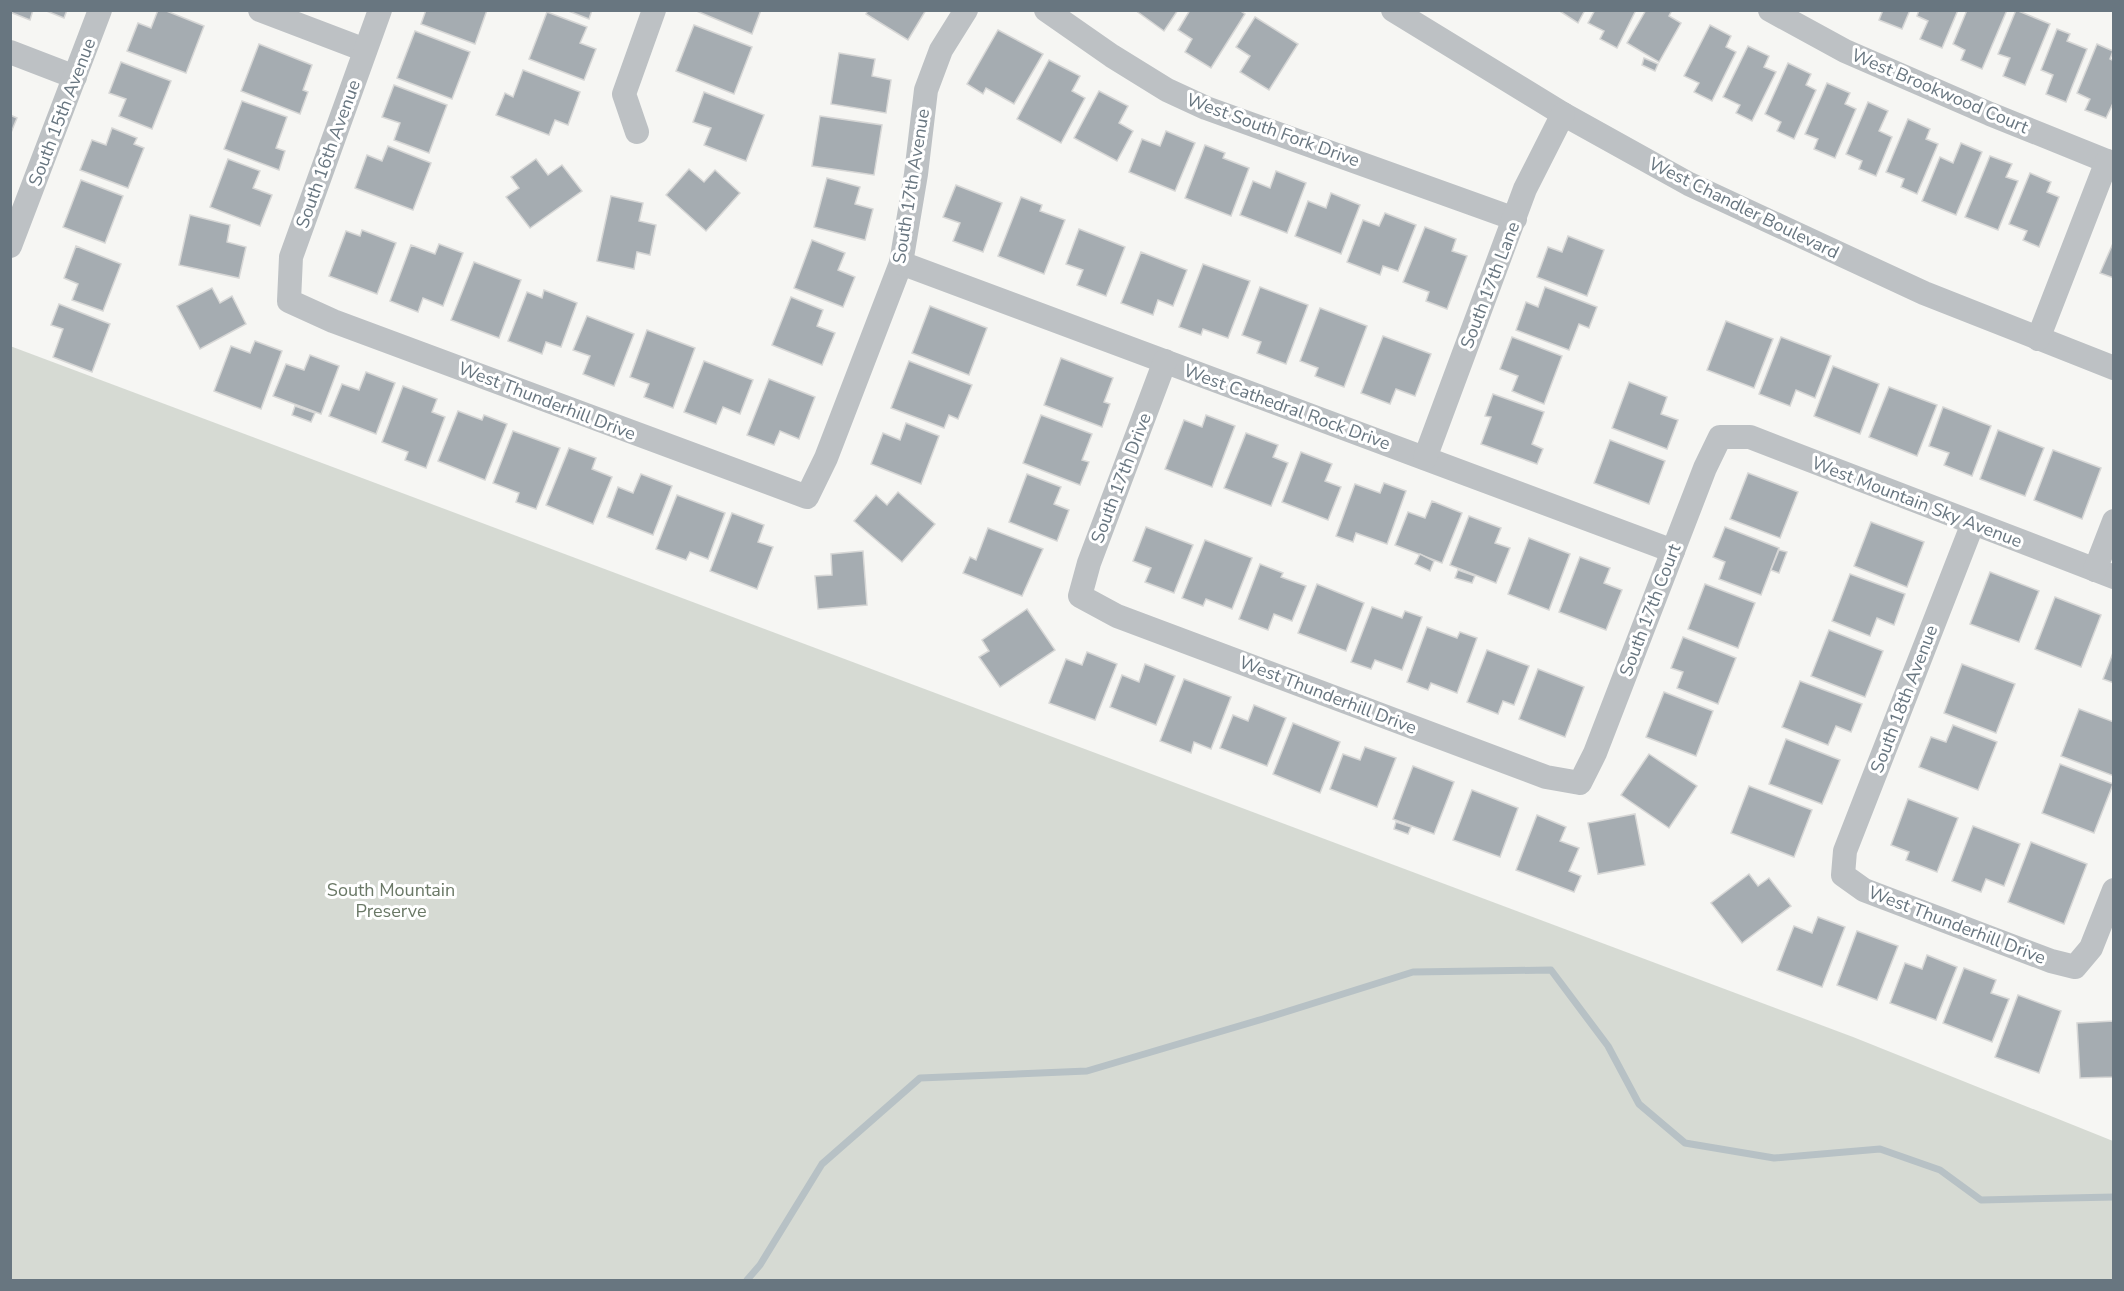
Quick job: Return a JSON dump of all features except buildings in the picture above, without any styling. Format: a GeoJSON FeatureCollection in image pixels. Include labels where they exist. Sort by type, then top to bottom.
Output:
{"type":"FeatureCollection","features":[{"type":"Feature","properties":{"kind":"street","name":"South 15th Avenue"},"geometry":{"type":"LineString","coordinates":[[10,246],[100,10]]}},
{"type":"Feature","properties":{"kind":"street"},"geometry":{"type":"LineString","coordinates":[[260,10],[365,50]]}},
{"type":"Feature","properties":{"kind":"street","name":"South 16th Avenue"},"geometry":{"type":"LineString","coordinates":[[289,301],[291,257],[380,10]]}},
{"type":"Feature","properties":{"kind":"street"},"geometry":{"type":"LineString","coordinates":[[637,132],[624,94],[654,10]]}},
{"type":"Feature","properties":{"kind":"street","name":"South 17th Avenue"},"geometry":{"type":"LineString","coordinates":[[807,497],[826,458],[901,263],[916,174],[926,90],[941,50],[966,10]]}},
{"type":"Feature","properties":{"kind":"street","name":"West South Fork Drive"},"geometry":{"type":"LineString","coordinates":[[1046,10],[1112,56],[1167,90],[1206,108],[1515,219]]}},
{"type":"Feature","properties":{"kind":"street","name":"West Chandler Boulevard"},"geometry":{"type":"LineString","coordinates":[[1394,10],[1563,114],[1689,184],[1924,293],[2114,368]]}},
{"type":"Feature","properties":{"kind":"street","name":"West Brookwood Court"},"geometry":{"type":"LineString","coordinates":[[1770,10],[1855,55],[2110,163]]}},
{"type":"Feature","properties":{"kind":"street"},"geometry":{"type":"LineString","coordinates":[[10,52],[75,77]]}},
{"type":"Feature","properties":{"kind":"street","name":"South 17th Lane"},"geometry":{"type":"LineString","coordinates":[[1425,458],[1525,189],[1563,114]]}},
{"type":"Feature","properties":{"kind":"street"},"geometry":{"type":"LineString","coordinates":[[2038,339],[2110,163]]}},
{"type":"Feature","properties":{"kind":"street","name":"West Cathedral Rock Drive"},"geometry":{"type":"LineString","coordinates":[[901,263],[1673,551]]}},
{"type":"Feature","properties":{"kind":"street","name":"West Thunderhill Drive"},"geometry":{"type":"LineString","coordinates":[[289,301],[333,321],[807,497]]}},
{"type":"Feature","properties":{"kind":"street","name":"South 17th Drive"},"geometry":{"type":"LineString","coordinates":[[1080,596],[1089,563],[1165,362]]}},
{"type":"Feature","properties":{"kind":"street","name":"West Mountain Sky Avenue"},"geometry":{"type":"LineString","coordinates":[[1720,436],[1750,437],[2104,574]]}},
{"type":"Feature","properties":{"kind":"street","name":"South 17th Court"},"geometry":{"type":"LineString","coordinates":[[1580,783],[1595,753],[1705,468],[1720,436]]}},
{"type":"Feature","properties":{"kind":"street"},"geometry":{"type":"LineString","coordinates":[[2104,574],[2114,521]]}},
{"type":"Feature","properties":{"kind":"street","name":"South 18th Avenue"},"geometry":{"type":"LineString","coordinates":[[1843,875],[1845,851],[1973,523]]}},
{"type":"Feature","properties":{"kind":"street","name":"West Thunderhill Drive"},"geometry":{"type":"LineString","coordinates":[[1080,596],[1117,616],[1546,777],[1580,783]]}},
{"type":"Feature","properties":{"kind":"street","name":"West Thunderhill Drive"},"geometry":{"type":"LineString","coordinates":[[1843,875],[1863,890],[2051,961],[2075,967],[2091,948],[2114,890]]}},
{"type":"Feature","properties":{"kind":"green space","name":"South Mountain Preserve"},"geometry":{"type":"Polygon","coordinates":[[[10,346],[1853,1037],[2113,1141],[2113,1280],[11,1280],[10,346]]]}},
{"type":"Feature","properties":{"kind":"waterway"},"geometry":{"type":"LineString","coordinates":[[747,1280],[760,1265],[822,1164],[920,1078],[1087,1071],[1413,972],[1551,970],[1608,1046],[1639,1104],[1685,1143],[1774,1158],[1880,1149],[1940,1170],[1981,1200],[2114,1197]]}}]}
